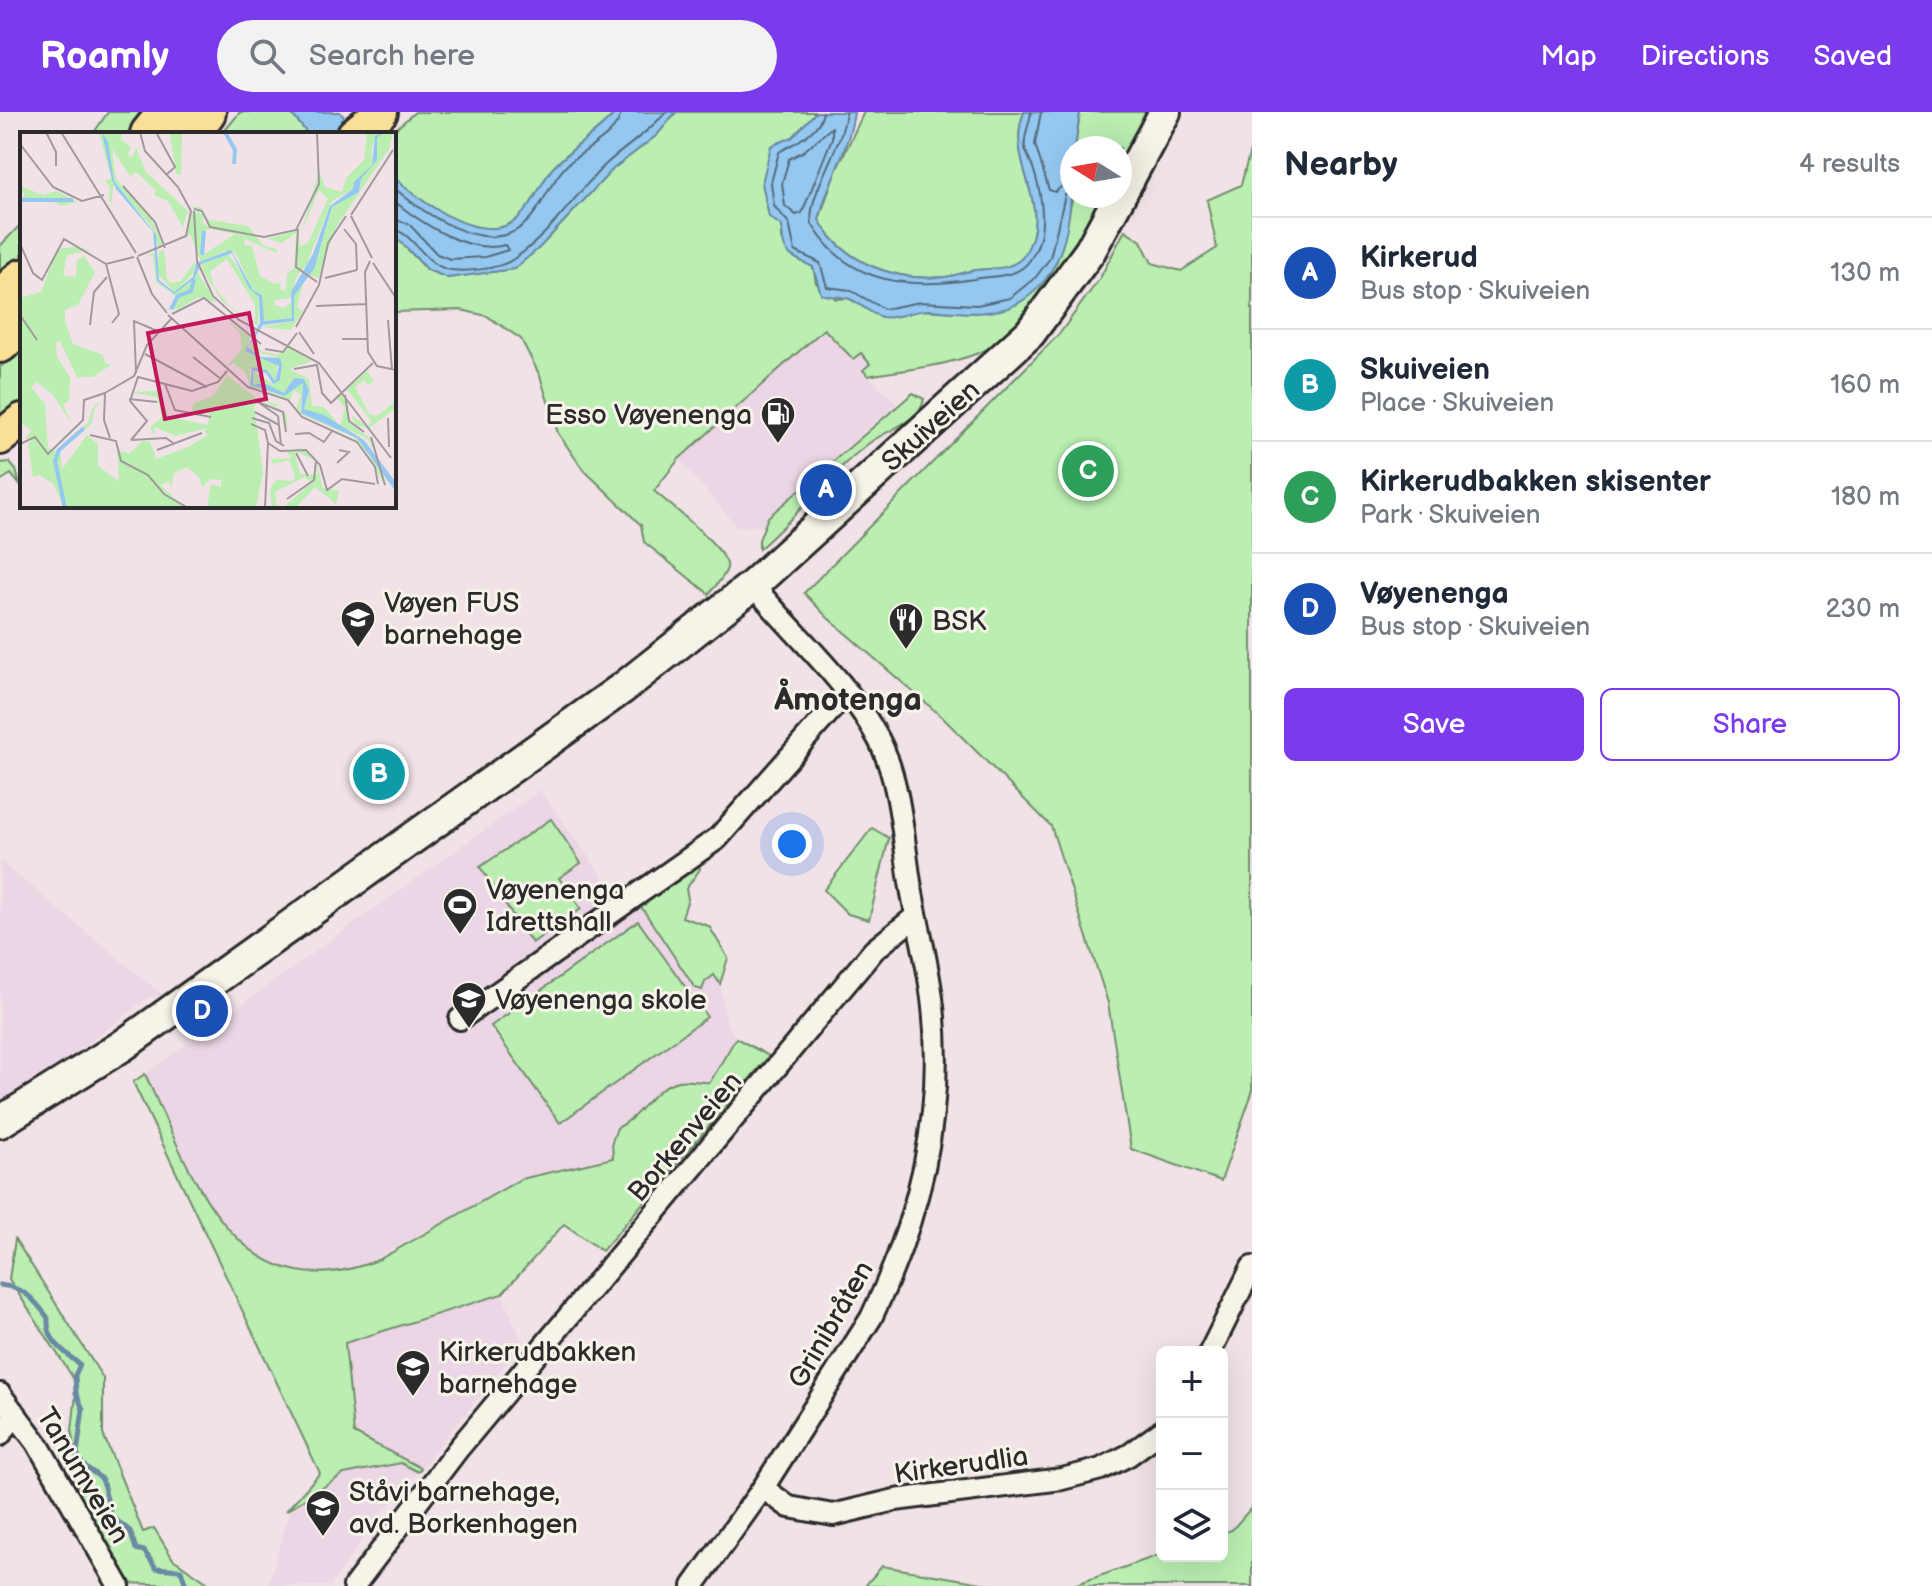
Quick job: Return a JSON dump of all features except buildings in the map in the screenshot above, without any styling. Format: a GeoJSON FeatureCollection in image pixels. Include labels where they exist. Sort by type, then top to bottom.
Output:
{"type":"FeatureCollection","features":[{"type":"Feature","properties":{"kind":"highway"},"geometry":{"type":"LineString","coordinates":[[156,132],[194,119]]}},
{"type":"Feature","properties":{"kind":"highway"},"geometry":{"type":"LineString","coordinates":[[0,300],[20,281]]}},
{"type":"Feature","properties":{"kind":"highway"},"geometry":{"type":"LineString","coordinates":[[0,343],[20,324]]}},
{"type":"Feature","properties":{"kind":"main road"},"geometry":{"type":"LineString","coordinates":[[356,132],[381,112]]}},
{"type":"Feature","properties":{"kind":"main road","name":"Skuiveien"},"geometry":{"type":"LineString","coordinates":[[0,1122],[122,1046],[624,687],[753,585],[1030,333],[1090,251],[1165,112]]}},
{"type":"Feature","properties":{"kind":"main road"},"geometry":{"type":"LineString","coordinates":[[0,438],[20,422]]}},
{"type":"Feature","properties":{"kind":"street"},"geometry":{"type":"LineString","coordinates":[[753,585],[866,717],[881,744],[896,800],[916,916]]}},
{"type":"Feature","properties":{"kind":"street"},"geometry":{"type":"LineString","coordinates":[[460,1019],[718,838],[846,693]]}},
{"type":"Feature","properties":{"kind":"street","name":"Grinibråten"},"geometry":{"type":"LineString","coordinates":[[693,1586],[763,1488],[871,1318],[896,1263],[911,1219],[930,1128],[936,1051],[933,1006],[916,916]]}},
{"type":"Feature","properties":{"kind":"street","name":"Borkenveien"},"geometry":{"type":"LineString","coordinates":[[354,1586],[458,1449],[874,950],[916,916]]}},
{"type":"Feature","properties":{"kind":"street"},"geometry":{"type":"LineString","coordinates":[[1213,1346],[1252,1267]]}},
{"type":"Feature","properties":{"kind":"street","name":"Tanumveien"},"geometry":{"type":"LineString","coordinates":[[0,1394],[37,1443],[119,1586]]}},
{"type":"Feature","properties":{"kind":"street"},"geometry":{"type":"LineString","coordinates":[[0,1435],[16,1414]]}},
{"type":"Feature","properties":{"kind":"street","name":"Kirkerudlia"},"geometry":{"type":"LineString","coordinates":[[763,1488],[789,1507],[833,1515],[895,1500],[1062,1479],[1101,1469],[1129,1455],[1156,1435]]}},
{"type":"Feature","properties":{"kind":"shaded area"},"geometry":{"type":"Polygon","coordinates":[[[825,329],[853,358],[860,353],[870,364],[863,371],[897,403],[768,517],[763,526],[737,527],[679,459],[825,329]]]}},
{"type":"Feature","properties":{"kind":"shaded area","name":"Vøyenenga skole"},"geometry":{"type":"Polygon","coordinates":[[[540,790],[628,912],[640,905],[695,988],[714,974],[720,984],[726,1022],[736,1038],[718,1075],[710,1082],[691,1084],[651,1098],[633,1121],[617,1128],[614,1158],[521,1179],[356,1269],[317,1273],[290,1269],[252,1252],[236,1240],[208,1206],[145,1074],[540,790]]]}},
{"type":"Feature","properties":{"kind":"shaded area"},"geometry":{"type":"Polygon","coordinates":[[[0,861],[163,995],[149,997],[73,1055],[0,1103],[0,861]]]}},
{"type":"Feature","properties":{"kind":"shaded area","name":"Kirkerudbakken barnehage"},"geometry":{"type":"Polygon","coordinates":[[[502,1294],[523,1343],[421,1468],[354,1433],[345,1343],[502,1294]]]}},
{"type":"Feature","properties":{"kind":"shaded area","name":"Ståvi barnehage, avd. Borkenhagen"},"geometry":{"type":"Polygon","coordinates":[[[401,1463],[418,1472],[376,1520],[330,1586],[268,1586],[290,1511],[344,1474],[401,1463]]]}},
{"type":"Feature","properties":{"kind":"green space"},"geometry":{"type":"Polygon","coordinates":[[[108,112],[142,112],[128,132],[94,132],[108,112]]]}},
{"type":"Feature","properties":{"kind":"green space"},"geometry":{"type":"Polygon","coordinates":[[[240,112],[290,112],[306,132],[224,132],[240,112]]]}},
{"type":"Feature","properties":{"kind":"green space"},"geometry":{"type":"Polygon","coordinates":[[[415,112],[616,112],[552,169],[528,208],[503,227],[470,225],[452,218],[405,187],[396,179],[396,132],[392,132],[415,112]]]}},
{"type":"Feature","properties":{"kind":"green space"},"geometry":{"type":"Polygon","coordinates":[[[676,112],[816,112],[793,137],[771,146],[765,200],[773,218],[782,226],[782,239],[801,261],[813,267],[816,283],[836,299],[848,298],[881,317],[919,310],[977,313],[1046,278],[1057,261],[1070,208],[1101,208],[1040,303],[1006,338],[988,349],[944,363],[868,376],[863,370],[870,364],[861,353],[853,359],[824,329],[679,459],[654,491],[697,528],[726,561],[726,571],[709,594],[644,542],[641,525],[582,468],[558,433],[540,376],[521,339],[487,316],[461,310],[396,312],[396,237],[427,270],[448,278],[513,269],[539,248],[613,169],[657,135],[676,112]]]}},
{"type":"Feature","properties":{"kind":"green space"},"geometry":{"type":"Polygon","coordinates":[[[864,112],[1024,112],[1020,149],[1035,218],[1033,236],[1025,254],[1015,263],[1002,268],[927,278],[873,266],[842,248],[819,220],[834,175],[864,112]]]}},
{"type":"Feature","properties":{"kind":"green space"},"geometry":{"type":"Polygon","coordinates":[[[1080,112],[1153,112],[1132,151],[1132,136],[1077,136],[1080,112]]]}},
{"type":"Feature","properties":{"kind":"green space"},"geometry":{"type":"Polygon","coordinates":[[[1252,143],[1252,1093],[1221,1181],[1131,1149],[1108,1003],[1051,826],[942,717],[828,618],[804,593],[1060,333],[1100,278],[1125,230],[1141,241],[1152,263],[1181,271],[1217,248],[1207,200],[1241,185],[1252,143]]]}},
{"type":"Feature","properties":{"kind":"green space"},"geometry":{"type":"Polygon","coordinates":[[[20,225],[20,260],[0,280],[0,246],[20,225]]]}},
{"type":"Feature","properties":{"kind":"green space"},"geometry":{"type":"Polygon","coordinates":[[[20,352],[20,404],[0,419],[0,367],[20,352]]]}},
{"type":"Feature","properties":{"kind":"green space"},"geometry":{"type":"Polygon","coordinates":[[[913,393],[924,399],[917,413],[857,453],[759,549],[759,540],[768,517],[913,393]]]}},
{"type":"Feature","properties":{"kind":"green space"},"geometry":{"type":"Polygon","coordinates":[[[9,462],[16,470],[20,485],[11,474],[0,481],[0,463],[9,462]]]}},
{"type":"Feature","properties":{"kind":"green space"},"geometry":{"type":"Polygon","coordinates":[[[551,819],[581,863],[559,878],[581,909],[532,943],[480,867],[551,819]]]}},
{"type":"Feature","properties":{"kind":"green space"},"geometry":{"type":"Polygon","coordinates":[[[872,828],[889,838],[869,920],[848,914],[824,890],[872,828]]]}},
{"type":"Feature","properties":{"kind":"green space"},"geometry":{"type":"Polygon","coordinates":[[[698,862],[700,869],[686,889],[688,899],[682,917],[709,926],[728,958],[720,984],[714,975],[705,982],[702,990],[695,988],[640,905],[698,862]]]}},
{"type":"Feature","properties":{"kind":"green space"},"geometry":{"type":"Polygon","coordinates":[[[638,921],[707,1017],[560,1123],[491,1026],[638,921]]]}},
{"type":"Feature","properties":{"kind":"green space"},"geometry":{"type":"Polygon","coordinates":[[[736,1038],[769,1056],[602,1251],[564,1224],[502,1294],[345,1343],[354,1433],[421,1468],[418,1472],[401,1463],[344,1474],[286,1511],[320,1473],[133,1082],[145,1074],[181,1154],[226,1226],[255,1253],[290,1269],[331,1272],[380,1259],[521,1179],[613,1158],[612,1142],[617,1128],[669,1084],[681,1081],[710,1082],[736,1038]]]}},
{"type":"Feature","properties":{"kind":"green space"},"geometry":{"type":"Polygon","coordinates":[[[15,1239],[103,1378],[103,1434],[143,1532],[154,1528],[173,1559],[211,1585],[219,1586],[120,1583],[79,1492],[72,1431],[77,1384],[9,1279],[15,1239]]]}},
{"type":"Feature","properties":{"kind":"green space"},"geometry":{"type":"Polygon","coordinates":[[[1252,1507],[1252,1586],[1071,1586],[1156,1556],[1156,1562],[1228,1562],[1228,1531],[1252,1507]]]}},
{"type":"Feature","properties":{"kind":"green space"},"geometry":{"type":"Polygon","coordinates":[[[882,1566],[999,1586],[865,1586],[882,1566]]]}},
{"type":"Feature","properties":{"kind":"water"},"geometry":{"type":"Polygon","coordinates":[[[290,112],[340,112],[355,132],[306,132],[290,112]]]}},
{"type":"Feature","properties":{"kind":"water"},"geometry":{"type":"Polygon","coordinates":[[[616,112],[676,112],[657,135],[613,169],[539,248],[514,269],[448,278],[428,270],[396,237],[396,179],[419,198],[452,218],[487,228],[503,227],[523,213],[559,161],[616,112]]]}},
{"type":"Feature","properties":{"kind":"water"},"geometry":{"type":"Polygon","coordinates":[[[816,112],[854,112],[848,140],[819,220],[842,248],[873,266],[908,276],[945,277],[1002,268],[1015,263],[1025,254],[1033,236],[1035,218],[1020,149],[1024,112],[1080,112],[1077,136],[1060,136],[1060,208],[1070,208],[1059,257],[1034,292],[1005,309],[984,312],[924,310],[882,317],[850,299],[821,294],[813,267],[793,257],[786,249],[782,226],[769,217],[762,183],[771,146],[793,137],[816,112]]]}},
{"type":"Feature","properties":{"kind":"waterway"},"geometry":{"type":"LineString","coordinates":[[0,1285],[16,1289],[33,1300],[48,1318],[53,1339],[80,1365],[75,1375],[76,1393],[83,1409],[77,1453],[82,1464],[102,1479],[111,1516],[130,1531],[136,1549],[144,1551],[156,1568],[181,1570],[186,1586]]}},
{"type":"Feature","properties":{"kind":"place","name":"Esso Vøyenenga"},"geometry":{"type":"Point","coordinates":[778,445]}},
{"type":"Feature","properties":{"kind":"place","name":"Kirkerudbakken skisenter"},"geometry":{"type":"Point","coordinates":[1088,471]}},
{"type":"Feature","properties":{"kind":"place","name":"Kirkerud"},"geometry":{"type":"Point","coordinates":[826,490]}},
{"type":"Feature","properties":{"kind":"place","name":"Vøyen FUS barnehage"},"geometry":{"type":"Point","coordinates":[358,649]}},
{"type":"Feature","properties":{"kind":"place","name":"BSK"},"geometry":{"type":"Point","coordinates":[906,651]}},
{"type":"Feature","properties":{"kind":"place","name":"Skuiveien"},"geometry":{"type":"Point","coordinates":[379,774]}},
{"type":"Feature","properties":{"kind":"place","name":"Vøyenenga Idrettshall"},"geometry":{"type":"Point","coordinates":[460,936]}},
{"type":"Feature","properties":{"kind":"place","name":"Vøyenenga"},"geometry":{"type":"Point","coordinates":[202,1011]}},
{"type":"Feature","properties":{"kind":"place","name":"Vøyenenga skole"},"geometry":{"type":"Point","coordinates":[469,1030]}},
{"type":"Feature","properties":{"kind":"place","name":"Kirkerudbakken barnehage"},"geometry":{"type":"Point","coordinates":[413,1398]}},
{"type":"Feature","properties":{"kind":"place","name":"Ståvi barnehage, avd. Borkenhagen"},"geometry":{"type":"Point","coordinates":[323,1538]}},
{"type":"Feature","properties":{"kind":"district","name":"Åmotenga"},"geometry":{"type":"Point","coordinates":[848,699]}}]}
